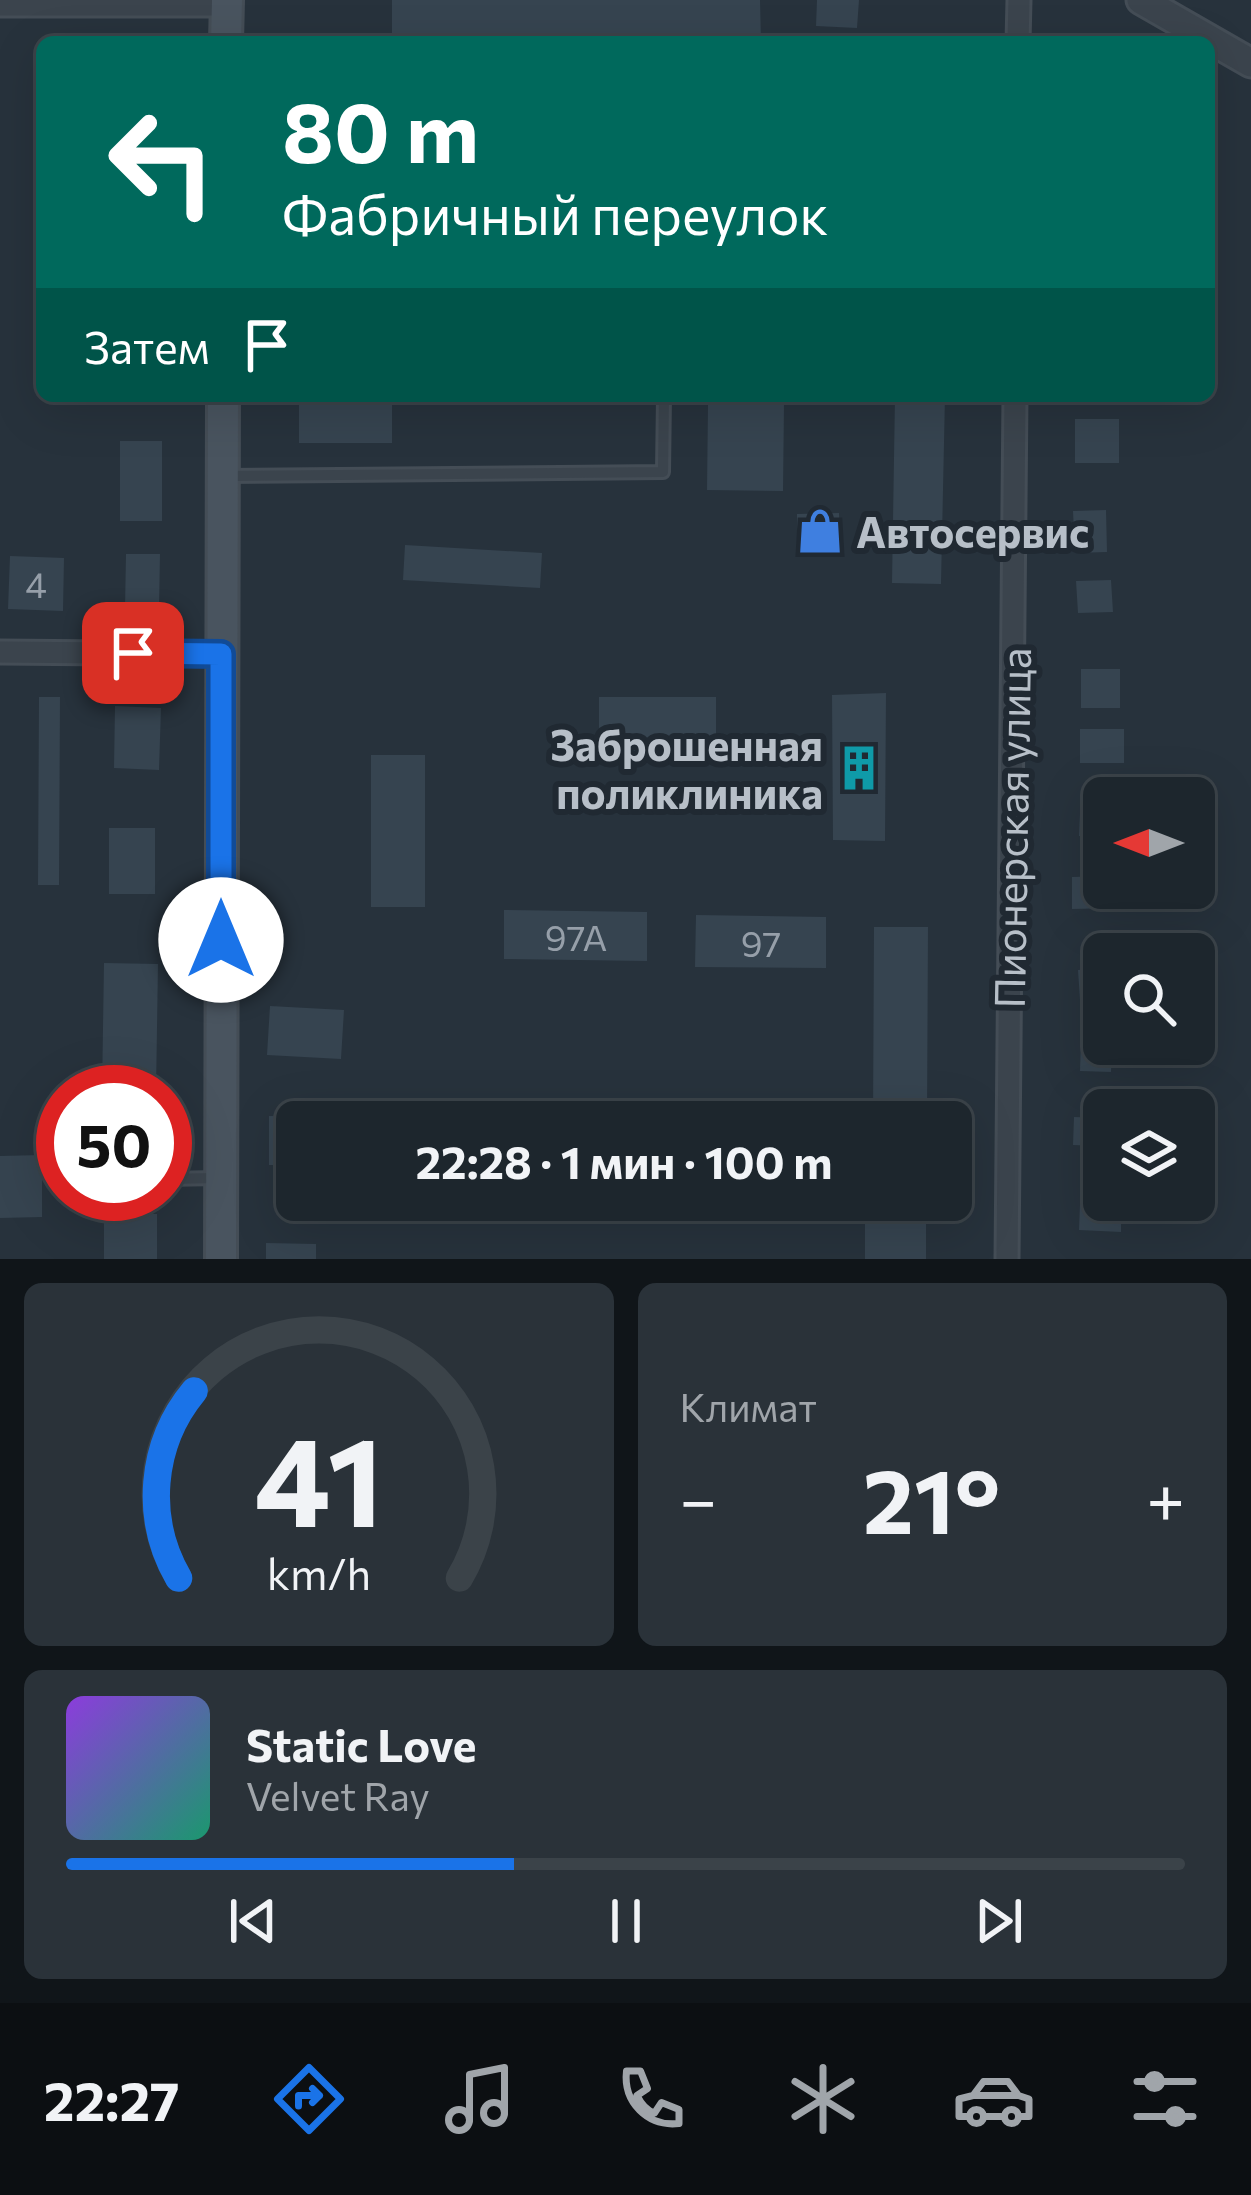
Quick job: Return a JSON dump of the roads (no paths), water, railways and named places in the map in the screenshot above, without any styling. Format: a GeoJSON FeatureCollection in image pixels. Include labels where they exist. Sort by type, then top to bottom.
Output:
{"type":"FeatureCollection","features":[{"type":"Feature","properties":{"kind":"main road"},"geometry":{"type":"LineString","coordinates":[[226,2],[226,36]]}},
{"type":"Feature","properties":{"kind":"main road"},"geometry":{"type":"LineString","coordinates":[[221,1259],[224,402]]}},
{"type":"Feature","properties":{"kind":"street"},"geometry":{"type":"LineString","coordinates":[[1018,36],[1019,0]]}},
{"type":"Feature","properties":{"kind":"street"},"geometry":{"type":"LineString","coordinates":[[1141,0],[1204,36]]}},
{"type":"Feature","properties":{"kind":"street"},"geometry":{"type":"LineString","coordinates":[[0,5],[226,2]]}},
{"type":"Feature","properties":{"kind":"street"},"geometry":{"type":"LineString","coordinates":[[1215,42],[1251,63]]}},
{"type":"Feature","properties":{"kind":"street","name":"Пионерская улица"},"geometry":{"type":"LineString","coordinates":[[1007,1259],[1015,402]]}},
{"type":"Feature","properties":{"kind":"street"},"geometry":{"type":"LineString","coordinates":[[0,652],[221,654]]}},
{"type":"Feature","properties":{"kind":"lane"},"geometry":{"type":"LineString","coordinates":[[223,476],[663,472],[664,402]]}},
{"type":"Feature","properties":{"kind":"lane"},"geometry":{"type":"LineString","coordinates":[[192,1179],[221,1178]]}},
{"type":"Feature","properties":{"kind":"place","name":"Автосервис"},"geometry":{"type":"Point","coordinates":[820,531]}},
{"type":"Feature","properties":{"kind":"place","name":"Заброшенная поликлиника"},"geometry":{"type":"Point","coordinates":[859,768]}}]}
